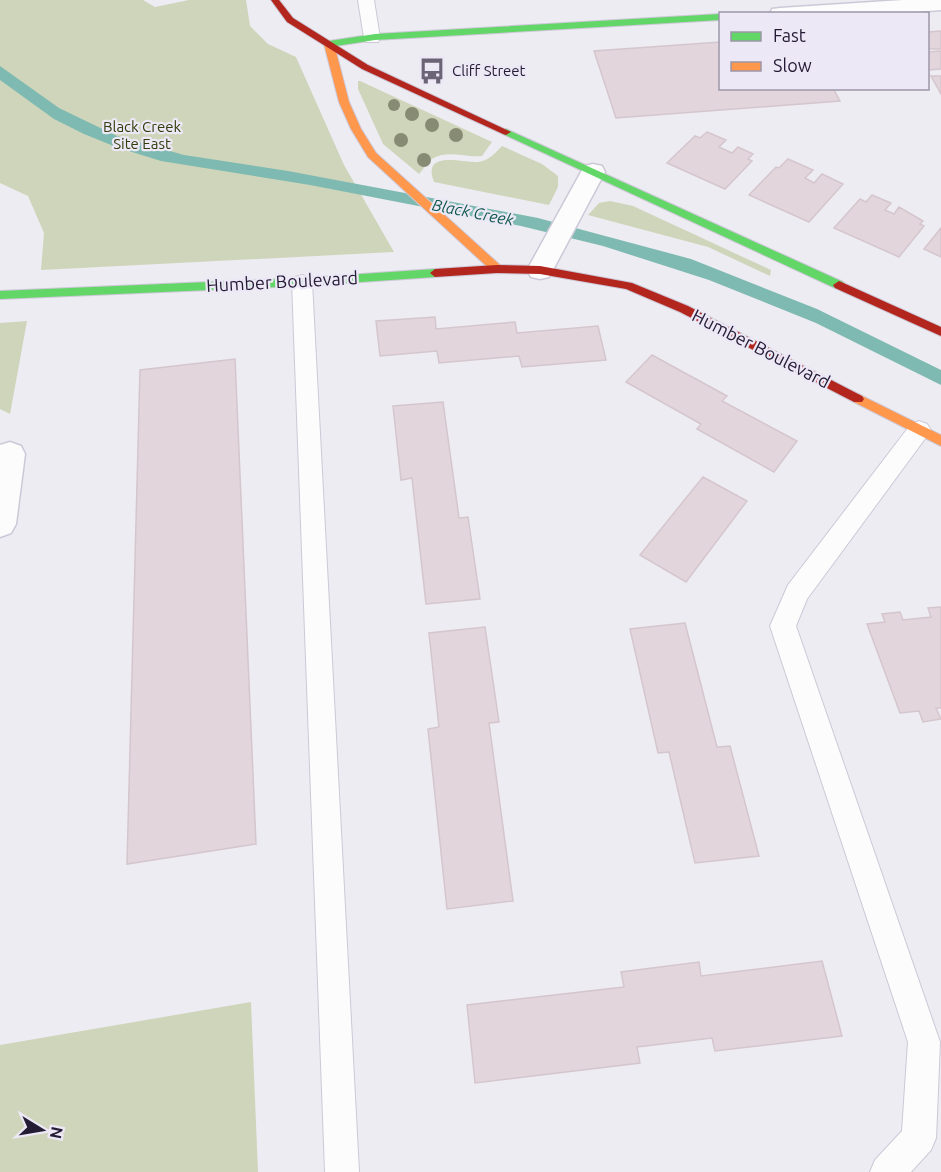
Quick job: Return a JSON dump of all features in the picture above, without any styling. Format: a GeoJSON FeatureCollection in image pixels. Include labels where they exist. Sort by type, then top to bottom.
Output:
{"type":"FeatureCollection","features":[{"type":"Feature","properties":{"kind":"street"},"geometry":{"type":"LineString","coordinates":[[275,0],[290,20],[365,67],[941,332]]}},
{"type":"Feature","properties":{"kind":"street"},"geometry":{"type":"LineString","coordinates":[[812,12],[941,4]]}},
{"type":"Feature","properties":{"kind":"street"},"geometry":{"type":"LineString","coordinates":[[328,44],[372,38],[719,17]]}},
{"type":"Feature","properties":{"kind":"street"},"geometry":{"type":"LineString","coordinates":[[328,44],[334,76],[356,133],[372,155],[497,269]]}},
{"type":"Feature","properties":{"kind":"street"},"geometry":{"type":"LineString","coordinates":[[546,259],[592,172]]}},
{"type":"Feature","properties":{"kind":"street","name":"Humber Boulevard"},"geometry":{"type":"LineString","coordinates":[[0,295],[302,282],[497,269],[546,259],[582,276],[628,286],[684,309],[930,435]]}},
{"type":"Feature","properties":{"kind":"street"},"geometry":{"type":"LineString","coordinates":[[0,524],[10,453]]}},
{"type":"Feature","properties":{"kind":"lane"},"geometry":{"type":"LineString","coordinates":[[366,0],[372,38]]}},
{"type":"Feature","properties":{"kind":"lane"},"geometry":{"type":"LineString","coordinates":[[302,282],[342,1172]]}},
{"type":"Feature","properties":{"kind":"lane"},"geometry":{"type":"LineString","coordinates":[[887,1172],[918,1138],[924,1042],[783,626],[797,593],[930,435]]}},
{"type":"Feature","properties":{"kind":"green space","name":"Black Creek Site East"},"geometry":{"type":"Polygon","coordinates":[[[0,0],[143,0],[155,7],[189,0],[246,0],[250,26],[268,44],[296,57],[344,165],[394,252],[41,270],[44,233],[28,196],[0,183],[0,0]]]}},
{"type":"Feature","properties":{"kind":"green space"},"geometry":{"type":"Polygon","coordinates":[[[358,81],[492,142],[482,156],[450,154],[438,156],[430,160],[419,174],[383,144],[358,89],[358,81]]]}},
{"type":"Feature","properties":{"kind":"green space"},"geometry":{"type":"Polygon","coordinates":[[[502,146],[542,164],[558,176],[558,187],[549,205],[434,182],[433,165],[439,161],[478,162],[492,156],[502,146]]]}},
{"type":"Feature","properties":{"kind":"green space"},"geometry":{"type":"Polygon","coordinates":[[[610,201],[633,206],[771,270],[770,276],[708,247],[588,215],[599,203],[610,201]]]}},
{"type":"Feature","properties":{"kind":"green space"},"geometry":{"type":"Polygon","coordinates":[[[27,321],[10,414],[0,409],[0,323],[27,321]]]}},
{"type":"Feature","properties":{"kind":"green space"},"geometry":{"type":"Polygon","coordinates":[[[251,1002],[258,1172],[0,1172],[0,1045],[251,1002]]]}},
{"type":"Feature","properties":{"kind":"water","name":"Black Creek"},"geometry":{"type":"Polygon","coordinates":[[[0,66],[59,108],[117,136],[184,155],[288,171],[538,218],[691,259],[817,309],[941,370],[941,385],[816,323],[709,280],[603,246],[521,226],[310,185],[161,161],[116,147],[54,119],[0,80],[0,66]]]}},
{"type":"Feature","properties":{"kind":"building"},"geometry":{"type":"Polygon","coordinates":[[[941,31],[941,49],[929,49],[929,32],[941,31]]]}},
{"type":"Feature","properties":{"kind":"building"},"geometry":{"type":"Polygon","coordinates":[[[719,42],[719,90],[834,90],[840,101],[616,118],[594,51],[719,42]]]}},
{"type":"Feature","properties":{"kind":"building"},"geometry":{"type":"Polygon","coordinates":[[[941,51],[941,69],[929,70],[929,52],[941,51]]]}},
{"type":"Feature","properties":{"kind":"building"},"geometry":{"type":"Polygon","coordinates":[[[931,76],[941,76],[941,94],[931,76]]]}},
{"type":"Feature","properties":{"kind":"building"},"geometry":{"type":"Polygon","coordinates":[[[707,132],[726,140],[719,147],[732,153],[738,147],[753,154],[748,159],[752,161],[725,189],[667,163],[695,136],[700,138],[707,132]]]}},
{"type":"Feature","properties":{"kind":"building"},"geometry":{"type":"Polygon","coordinates":[[[788,159],[813,170],[805,178],[814,183],[822,174],[843,184],[809,222],[749,195],[776,167],[779,168],[788,159]]]}},
{"type":"Feature","properties":{"kind":"building"},"geometry":{"type":"Polygon","coordinates":[[[872,195],[891,203],[885,210],[894,214],[899,207],[923,221],[920,224],[924,226],[899,257],[834,228],[860,199],[866,202],[872,195]]]}},
{"type":"Feature","properties":{"kind":"building"},"geometry":{"type":"Polygon","coordinates":[[[941,228],[941,257],[924,249],[941,228]]]}},
{"type":"Feature","properties":{"kind":"building"},"geometry":{"type":"Polygon","coordinates":[[[435,317],[436,329],[515,322],[517,333],[598,326],[606,360],[522,367],[519,356],[439,363],[437,351],[380,356],[376,321],[435,317]]]}},
{"type":"Feature","properties":{"kind":"building"},"geometry":{"type":"Polygon","coordinates":[[[652,355],[727,396],[722,401],[797,441],[774,472],[697,429],[701,424],[626,382],[652,355]]]}},
{"type":"Feature","properties":{"kind":"building"},"geometry":{"type":"Polygon","coordinates":[[[235,359],[256,844],[127,864],[140,370],[235,359]]]}},
{"type":"Feature","properties":{"kind":"building"},"geometry":{"type":"Polygon","coordinates":[[[443,402],[459,518],[468,517],[480,599],[426,604],[412,478],[401,480],[393,406],[443,402]]]}},
{"type":"Feature","properties":{"kind":"building"},"geometry":{"type":"Polygon","coordinates":[[[703,477],[747,501],[686,582],[640,555],[703,477]]]}},
{"type":"Feature","properties":{"kind":"building"},"geometry":{"type":"Polygon","coordinates":[[[941,607],[941,708],[936,708],[941,719],[923,722],[919,711],[900,713],[867,624],[885,622],[882,614],[900,612],[903,620],[931,617],[928,608],[941,607]]]}},
{"type":"Feature","properties":{"kind":"building"},"geometry":{"type":"Polygon","coordinates":[[[685,623],[717,747],[730,746],[759,856],[695,863],[669,752],[658,753],[630,629],[685,623]]]}},
{"type":"Feature","properties":{"kind":"building"},"geometry":{"type":"Polygon","coordinates":[[[485,627],[499,722],[489,723],[513,901],[447,909],[428,729],[439,727],[429,633],[485,627]]]}},
{"type":"Feature","properties":{"kind":"building"},"geometry":{"type":"Polygon","coordinates":[[[822,961],[842,1036],[715,1051],[712,1038],[637,1047],[640,1063],[475,1083],[467,1005],[624,987],[621,972],[699,962],[701,976],[822,961]]]}},
{"type":"Feature","properties":{"kind":"traffic: fast"},"geometry":{"type":"LineString","coordinates":[[329,44],[375,37],[719,17]]}},
{"type":"Feature","properties":{"kind":"traffic: fast"},"geometry":{"type":"LineString","coordinates":[[506,132],[839,285]]}},
{"type":"Feature","properties":{"kind":"traffic: fast"},"geometry":{"type":"LineString","coordinates":[[0,295],[302,282],[435,273]]}},
{"type":"Feature","properties":{"kind":"traffic: slow"},"geometry":{"type":"LineString","coordinates":[[329,44],[344,102],[356,129],[372,155],[497,269]]}},
{"type":"Feature","properties":{"kind":"traffic: slow"},"geometry":{"type":"LineString","coordinates":[[858,399],[941,441]]}},
{"type":"Feature","properties":{"kind":"traffic: jam"},"geometry":{"type":"LineString","coordinates":[[275,0],[290,20],[365,67],[506,132]]}},
{"type":"Feature","properties":{"kind":"traffic: jam"},"geometry":{"type":"LineString","coordinates":[[435,273],[497,269],[540,270],[628,286],[684,309],[858,399]]}},
{"type":"Feature","properties":{"kind":"traffic: jam"},"geometry":{"type":"LineString","coordinates":[[839,285],[941,332]]}},
{"type":"Feature","properties":{"kind":"place","name":"Cliff Street"},"geometry":{"type":"Point","coordinates":[432,71]}}]}
